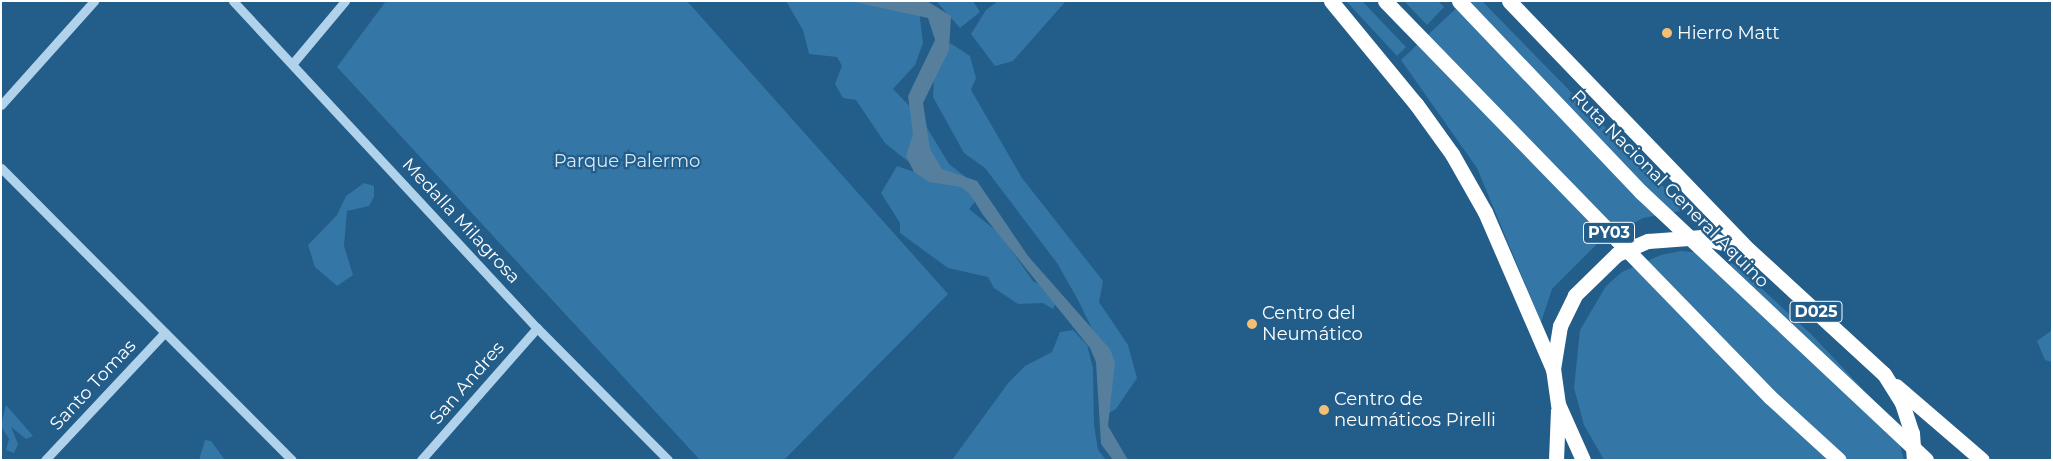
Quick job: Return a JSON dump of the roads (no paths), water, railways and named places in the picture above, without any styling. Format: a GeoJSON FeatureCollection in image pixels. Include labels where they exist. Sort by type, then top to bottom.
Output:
{"type":"FeatureCollection","features":[{"type":"Feature","properties":{"kind":"highway"},"geometry":{"type":"LineString","coordinates":[[1332,1],[1416,104],[1452,154],[1485,212],[1553,369]]}},
{"type":"Feature","properties":{"kind":"highway","name":"PY03"},"geometry":{"type":"LineString","coordinates":[[1385,1],[1770,396],[1839,460]]}},
{"type":"Feature","properties":{"kind":"highway","name":"Ruta Nacional General Aquino"},"geometry":{"type":"LineString","coordinates":[[1459,1],[1641,192],[1926,460]]}},
{"type":"Feature","properties":{"kind":"highway","name":"Ruta Nacional General Aquino"},"geometry":{"type":"LineString","coordinates":[[1509,1],[1748,250]]}},
{"type":"Feature","properties":{"kind":"highway","name":"D025"},"geometry":{"type":"LineString","coordinates":[[1556,460],[1558,404],[1553,369],[1560,326],[1575,295],[1617,254],[1648,240],[1702,237],[1748,250],[1884,374],[1902,403],[1912,433],[1914,460]]}},
{"type":"Feature","properties":{"kind":"highway"},"geometry":{"type":"LineString","coordinates":[[1884,374],[1982,460]]}},
{"type":"Feature","properties":{"kind":"highway","name":"D025"},"geometry":{"type":"LineString","coordinates":[[1558,404],[1583,460]]}},
{"type":"Feature","properties":{"kind":"street"},"geometry":{"type":"LineString","coordinates":[[1,105],[94,1]]}},
{"type":"Feature","properties":{"kind":"street","name":"Medalla Milagrosa"},"geometry":{"type":"LineString","coordinates":[[233,1],[538,328],[668,460]]}},
{"type":"Feature","properties":{"kind":"street"},"geometry":{"type":"LineString","coordinates":[[293,64],[345,1]]}},
{"type":"Feature","properties":{"kind":"street"},"geometry":{"type":"LineString","coordinates":[[1,168],[292,460]]}},
{"type":"Feature","properties":{"kind":"street","name":"San Andres"},"geometry":{"type":"LineString","coordinates":[[421,460],[538,328]]}},
{"type":"Feature","properties":{"kind":"street","name":"Santo Tomas"},"geometry":{"type":"LineString","coordinates":[[45,460],[165,332]]}},
{"type":"Feature","properties":{"kind":"place","name":"Hierro Matt"},"geometry":{"type":"Point","coordinates":[1667,33]}},
{"type":"Feature","properties":{"kind":"place","name":"Centro del Neumático"},"geometry":{"type":"Point","coordinates":[1252,324]}},
{"type":"Feature","properties":{"kind":"place","name":"Centro de neumáticos Pirelli"},"geometry":{"type":"Point","coordinates":[1324,410]}},
{"type":"Feature","properties":{"kind":"park label","name":"Parque Palermo"},"geometry":{"type":"Point","coordinates":[627,161]}}]}
